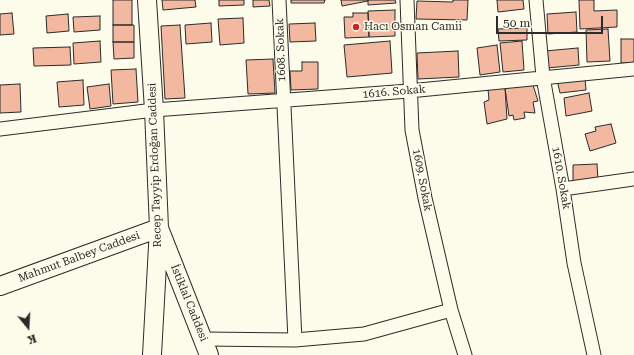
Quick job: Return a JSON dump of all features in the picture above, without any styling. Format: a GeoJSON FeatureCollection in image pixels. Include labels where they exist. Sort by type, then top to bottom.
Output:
{"type":"FeatureCollection","features":[{"type":"Feature","properties":{"kind":"street","name":"Recep Tayyip Erdoğan Caddesi"},"geometry":{"type":"LineString","coordinates":[[147,0],[154,110],[159,228],[152,355]]}},
{"type":"Feature","properties":{"kind":"street","name":"1608. Sokak"},"geometry":{"type":"LineString","coordinates":[[279,0],[295,340]]}},
{"type":"Feature","properties":{"kind":"street","name":"1609. Sokak"},"geometry":{"type":"LineString","coordinates":[[407,0],[409,91],[412,130],[419,169],[451,310],[465,355]]}},
{"type":"Feature","properties":{"kind":"street","name":"1610. Sokak"},"geometry":{"type":"LineString","coordinates":[[536,0],[542,77],[563,189],[574,263],[594,355]]}},
{"type":"Feature","properties":{"kind":"street","name":"1616. Sokak"},"geometry":{"type":"LineString","coordinates":[[0,129],[154,110],[409,91],[634,69]]}},
{"type":"Feature","properties":{"kind":"street"},"geometry":{"type":"LineString","coordinates":[[563,189],[634,179]]}},
{"type":"Feature","properties":{"kind":"street","name":"Mahmut Balbey Caddesi"},"geometry":{"type":"LineString","coordinates":[[0,286],[159,228]]}},
{"type":"Feature","properties":{"kind":"street","name":"İstiklal Caddesi"},"geometry":{"type":"LineString","coordinates":[[159,228],[206,347]]}},
{"type":"Feature","properties":{"kind":"street"},"geometry":{"type":"LineString","coordinates":[[206,347],[364,334],[451,310]]}},
{"type":"Feature","properties":{"kind":"building"},"geometry":{"type":"Polygon","coordinates":[[[113,0],[132,0],[132,25],[113,25],[113,0]]]}},
{"type":"Feature","properties":{"kind":"building"},"geometry":{"type":"Polygon","coordinates":[[[162,0],[195,0],[196,7],[163,10],[162,0]]]}},
{"type":"Feature","properties":{"kind":"building"},"geometry":{"type":"Polygon","coordinates":[[[219,0],[244,0],[244,5],[219,6],[219,0]]]}},
{"type":"Feature","properties":{"kind":"building"},"geometry":{"type":"Polygon","coordinates":[[[253,0],[269,0],[270,6],[253,7],[253,0]]]}},
{"type":"Feature","properties":{"kind":"building"},"geometry":{"type":"Polygon","coordinates":[[[291,0],[325,0],[324,3],[291,3],[291,0]]]}},
{"type":"Feature","properties":{"kind":"building"},"geometry":{"type":"Polygon","coordinates":[[[341,0],[368,0],[368,1],[342,6],[341,0]]]}},
{"type":"Feature","properties":{"kind":"building"},"geometry":{"type":"Polygon","coordinates":[[[368,0],[395,0],[396,3],[368,5],[368,0]]]}},
{"type":"Feature","properties":{"kind":"building"},"geometry":{"type":"Polygon","coordinates":[[[453,0],[468,0],[467,20],[416,19],[417,1],[453,2],[453,0]]]}},
{"type":"Feature","properties":{"kind":"building"},"geometry":{"type":"Polygon","coordinates":[[[497,0],[523,0],[524,9],[498,12],[497,0]]]}},
{"type":"Feature","properties":{"kind":"building"},"geometry":{"type":"Polygon","coordinates":[[[579,0],[594,0],[594,11],[617,10],[617,27],[580,29],[579,0]]]}},
{"type":"Feature","properties":{"kind":"building"},"geometry":{"type":"Polygon","coordinates":[[[395,10],[395,36],[369,37],[368,11],[395,10]]]}},
{"type":"Feature","properties":{"kind":"building"},"geometry":{"type":"Polygon","coordinates":[[[576,12],[577,32],[548,34],[547,14],[576,12]]]}},
{"type":"Feature","properties":{"kind":"building"},"geometry":{"type":"Polygon","coordinates":[[[12,13],[14,34],[0,35],[0,14],[12,13]]]}},
{"type":"Feature","properties":{"kind":"building","name":"Hacı Osman Camii"},"geometry":{"type":"Polygon","coordinates":[[[353,13],[368,13],[369,37],[345,38],[344,17],[353,17],[353,13]]]}},
{"type":"Feature","properties":{"kind":"building"},"geometry":{"type":"Polygon","coordinates":[[[68,14],[69,31],[47,33],[46,16],[68,14]]]}},
{"type":"Feature","properties":{"kind":"building"},"geometry":{"type":"Polygon","coordinates":[[[100,16],[100,30],[74,32],[73,17],[100,16]]]}},
{"type":"Feature","properties":{"kind":"building"},"geometry":{"type":"Polygon","coordinates":[[[243,18],[244,43],[220,45],[218,19],[243,18]]]}},
{"type":"Feature","properties":{"kind":"building"},"geometry":{"type":"Polygon","coordinates":[[[211,23],[212,42],[186,44],[185,25],[211,23]]]}},
{"type":"Feature","properties":{"kind":"building"},"geometry":{"type":"Polygon","coordinates":[[[315,23],[316,41],[290,42],[289,24],[315,23]]]}},
{"type":"Feature","properties":{"kind":"building"},"geometry":{"type":"Polygon","coordinates":[[[113,25],[134,25],[134,42],[113,42],[113,25]]]}},
{"type":"Feature","properties":{"kind":"building"},"geometry":{"type":"Polygon","coordinates":[[[180,25],[185,98],[165,99],[161,26],[180,25]]]}},
{"type":"Feature","properties":{"kind":"building"},"geometry":{"type":"Polygon","coordinates":[[[527,28],[527,40],[499,41],[498,29],[527,28]]]}},
{"type":"Feature","properties":{"kind":"building"},"geometry":{"type":"Polygon","coordinates":[[[608,29],[610,61],[587,62],[586,30],[608,29]]]}},
{"type":"Feature","properties":{"kind":"building"},"geometry":{"type":"Polygon","coordinates":[[[621,39],[634,39],[634,63],[621,63],[621,39]]]}},
{"type":"Feature","properties":{"kind":"building"},"geometry":{"type":"Polygon","coordinates":[[[100,41],[101,62],[74,64],[73,43],[100,41]]]}},
{"type":"Feature","properties":{"kind":"building"},"geometry":{"type":"Polygon","coordinates":[[[390,41],[392,73],[347,77],[344,45],[390,41]]]}},
{"type":"Feature","properties":{"kind":"building"},"geometry":{"type":"Polygon","coordinates":[[[522,41],[524,70],[503,72],[500,43],[522,41]]]}},
{"type":"Feature","properties":{"kind":"building"},"geometry":{"type":"Polygon","coordinates":[[[113,42],[134,42],[134,58],[114,59],[113,42]]]}},
{"type":"Feature","properties":{"kind":"building"},"geometry":{"type":"Polygon","coordinates":[[[497,45],[500,72],[480,75],[477,48],[497,45]]]}},
{"type":"Feature","properties":{"kind":"building"},"geometry":{"type":"Polygon","coordinates":[[[70,47],[71,65],[34,66],[33,48],[70,47]]]}},
{"type":"Feature","properties":{"kind":"building"},"geometry":{"type":"Polygon","coordinates":[[[578,48],[579,65],[547,68],[545,51],[578,48]]]}},
{"type":"Feature","properties":{"kind":"building"},"geometry":{"type":"Polygon","coordinates":[[[458,51],[459,77],[418,79],[417,53],[458,51]]]}},
{"type":"Feature","properties":{"kind":"building"},"geometry":{"type":"Polygon","coordinates":[[[273,59],[275,93],[248,94],[246,60],[273,59]]]}},
{"type":"Feature","properties":{"kind":"building"},"geometry":{"type":"Polygon","coordinates":[[[302,62],[318,62],[318,89],[291,90],[290,71],[302,71],[302,62]]]}},
{"type":"Feature","properties":{"kind":"building"},"geometry":{"type":"Polygon","coordinates":[[[136,69],[138,102],[113,104],[111,70],[136,69]]]}},
{"type":"Feature","properties":{"kind":"building"},"geometry":{"type":"Polygon","coordinates":[[[585,78],[586,90],[560,93],[557,80],[585,78]]]}},
{"type":"Feature","properties":{"kind":"building"},"geometry":{"type":"Polygon","coordinates":[[[83,80],[84,105],[59,107],[57,82],[83,80]]]}},
{"type":"Feature","properties":{"kind":"building"},"geometry":{"type":"Polygon","coordinates":[[[20,84],[21,112],[0,113],[0,85],[20,84]]]}},
{"type":"Feature","properties":{"kind":"building"},"geometry":{"type":"Polygon","coordinates":[[[109,84],[111,106],[90,109],[87,87],[109,84]]]}},
{"type":"Feature","properties":{"kind":"building"},"geometry":{"type":"Polygon","coordinates":[[[533,85],[538,101],[533,102],[535,113],[524,112],[525,118],[514,120],[513,115],[509,116],[505,88],[533,85]]]}},
{"type":"Feature","properties":{"kind":"building"},"geometry":{"type":"Polygon","coordinates":[[[505,88],[507,119],[487,124],[484,102],[489,100],[488,89],[505,88]]]}},
{"type":"Feature","properties":{"kind":"building"},"geometry":{"type":"Polygon","coordinates":[[[589,93],[592,111],[566,116],[564,98],[589,93]]]}},
{"type":"Feature","properties":{"kind":"building"},"geometry":{"type":"Polygon","coordinates":[[[611,124],[616,143],[590,151],[585,134],[596,131],[595,127],[611,124]]]}},
{"type":"Feature","properties":{"kind":"building"},"geometry":{"type":"Polygon","coordinates":[[[597,164],[598,181],[573,184],[573,165],[597,164]]]}},
{"type":"Feature","properties":{"kind":"place","name":"Hacı Osman Camii"},"geometry":{"type":"Point","coordinates":[356,27]}}]}
